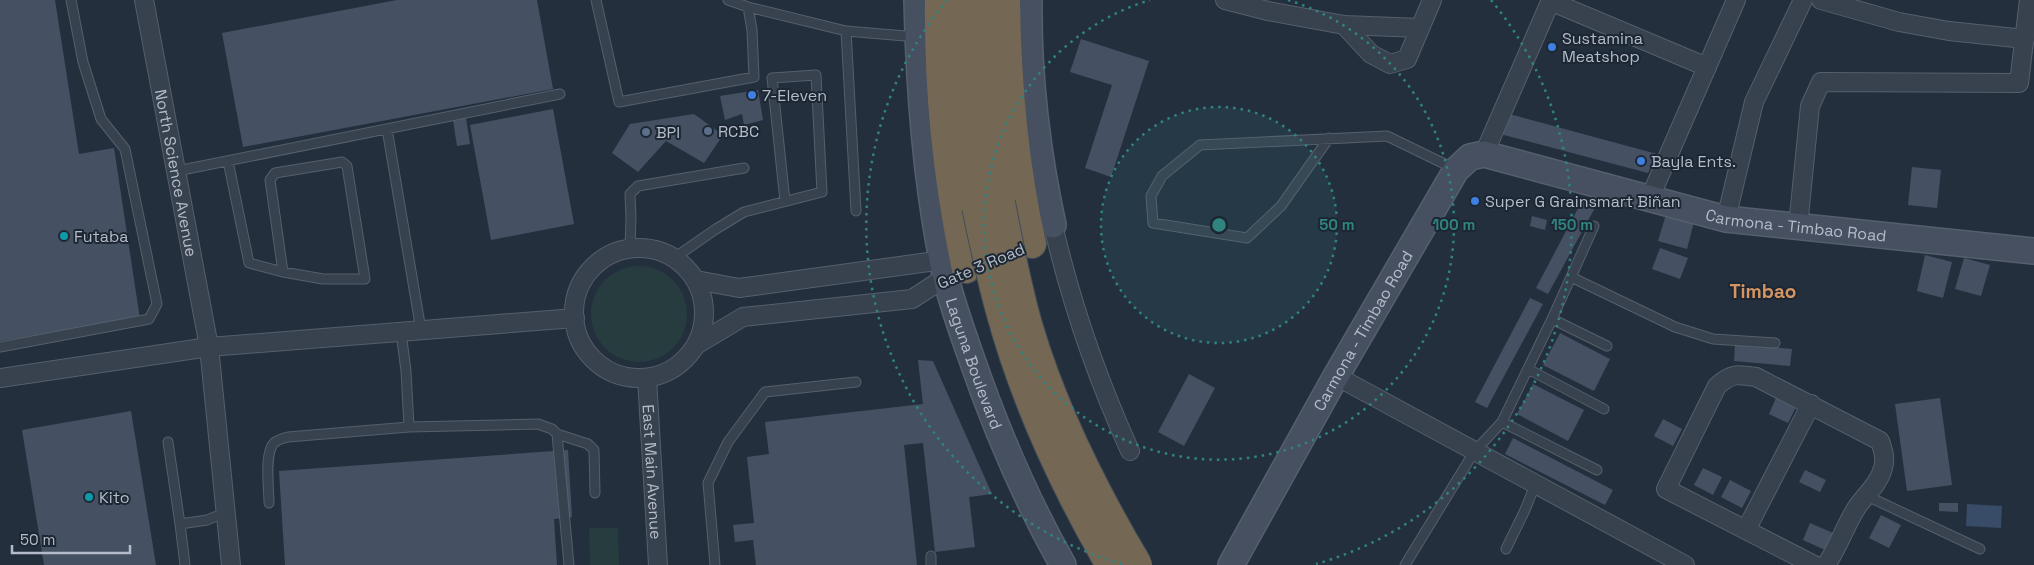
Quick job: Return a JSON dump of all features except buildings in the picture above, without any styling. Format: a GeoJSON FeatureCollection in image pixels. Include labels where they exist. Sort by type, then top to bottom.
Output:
{"type":"FeatureCollection","features":[{"type":"Feature","properties":{"kind":"highway"},"geometry":{"type":"LineString","coordinates":[[939,0],[939,70],[954,265]]}},
{"type":"Feature","properties":{"kind":"highway"},"geometry":{"type":"LineString","coordinates":[[960,0],[965,123],[989,205],[1019,289],[1029,328],[1048,382],[1091,481],[1138,565]]}},
{"type":"Feature","properties":{"kind":"highway"},"geometry":{"type":"LineString","coordinates":[[984,0],[989,120],[989,205],[999,309],[1025,387],[1072,495],[1110,565]]}},
{"type":"Feature","properties":{"kind":"highway"},"geometry":{"type":"LineString","coordinates":[[1006,0],[1014,144],[1038,232]]}},
{"type":"Feature","properties":{"kind":"main road","name":"Laguna Boulevard"},"geometry":{"type":"LineString","coordinates":[[917,0],[927,158],[987,403],[1020,482],[1063,565]]}},
{"type":"Feature","properties":{"kind":"main road"},"geometry":{"type":"LineString","coordinates":[[1029,0],[1033,93],[1045,188],[1038,232]]}},
{"type":"Feature","properties":{"kind":"main road","name":"Carmona - Timbao Road"},"geometry":{"type":"LineString","coordinates":[[1231,565],[1336,376],[1456,170],[1470,157],[1484,154],[1649,200],[1726,219],[2034,251]]}},
{"type":"Feature","properties":{"kind":"main road","name":"Gate 3 Road"},"geometry":{"type":"LineString","coordinates":[[954,265],[1038,232]]}},
{"type":"Feature","properties":{"kind":"street","name":"North Science Avenue"},"geometry":{"type":"LineString","coordinates":[[144,0],[209,348],[231,565]]}},
{"type":"Feature","properties":{"kind":"street"},"geometry":{"type":"LineString","coordinates":[[1225,0],[1270,5],[1344,25],[1420,28]]}},
{"type":"Feature","properties":{"kind":"street"},"geometry":{"type":"LineString","coordinates":[[1344,25],[1371,54],[1390,64],[1407,59],[1432,0]]}},
{"type":"Feature","properties":{"kind":"street"},"geometry":{"type":"LineString","coordinates":[[1484,154],[1550,0],[1707,67]]}},
{"type":"Feature","properties":{"kind":"street"},"geometry":{"type":"LineString","coordinates":[[1649,200],[1736,0]]}},
{"type":"Feature","properties":{"kind":"street"},"geometry":{"type":"LineString","coordinates":[[1726,219],[1754,102],[1803,0]]}},
{"type":"Feature","properties":{"kind":"street"},"geometry":{"type":"LineString","coordinates":[[1821,0],[1899,22],[1949,31],[2025,39]]}},
{"type":"Feature","properties":{"kind":"street"},"geometry":{"type":"LineString","coordinates":[[1798,226],[1810,106],[1821,82],[2020,83],[2030,0]]}},
{"type":"Feature","properties":{"kind":"street"},"geometry":{"type":"LineString","coordinates":[[1038,232],[1063,270],[1107,400],[1130,451]]}},
{"type":"Feature","properties":{"kind":"street"},"geometry":{"type":"LineString","coordinates":[[630,248],[652,249],[674,258],[696,280],[703,298],[704,317],[696,345],[687,358],[675,368],[662,374],[636,379],[615,374],[596,362],[583,346],[578,336],[574,308],[578,291],[586,275],[598,263],[613,253],[630,248]]}},
{"type":"Feature","properties":{"kind":"street","name":"Gate 3 Road"},"geometry":{"type":"LineString","coordinates":[[696,280],[740,288],[954,265]]}},
{"type":"Feature","properties":{"kind":"street","name":"Gate 3 Road"},"geometry":{"type":"LineString","coordinates":[[696,345],[743,317],[912,298],[954,265]]}},
{"type":"Feature","properties":{"kind":"street"},"geometry":{"type":"LineString","coordinates":[[0,378],[209,348],[575,318]]}},
{"type":"Feature","properties":{"kind":"street"},"geometry":{"type":"LineString","coordinates":[[1738,374],[1756,377],[1880,441],[1884,453],[1883,467],[1870,494],[1858,507],[1827,564],[1746,530],[1666,489],[1717,386],[1728,376],[1738,374]]}},
{"type":"Feature","properties":{"kind":"street"},"geometry":{"type":"LineString","coordinates":[[1336,376],[1685,565]]}},
{"type":"Feature","properties":{"kind":"street","name":"East Main Avenue"},"geometry":{"type":"LineString","coordinates":[[647,378],[658,565]]}},
{"type":"Feature","properties":{"kind":"street"},"geometry":{"type":"LineString","coordinates":[[1746,530],[1811,404]]}},
{"type":"Feature","properties":{"kind":"lane"},"geometry":{"type":"LineString","coordinates":[[0,347],[149,319],[157,304],[125,149],[101,119],[83,62],[71,0]]}},
{"type":"Feature","properties":{"kind":"lane"},"geometry":{"type":"LineString","coordinates":[[596,0],[620,102],[754,77],[753,39],[748,7]]}},
{"type":"Feature","properties":{"kind":"lane"},"geometry":{"type":"LineString","coordinates":[[728,0],[748,7],[846,31],[918,37]]}},
{"type":"Feature","properties":{"kind":"lane"},"geometry":{"type":"LineString","coordinates":[[846,31],[856,210]]}},
{"type":"Feature","properties":{"kind":"lane"},"geometry":{"type":"LineString","coordinates":[[674,258],[744,212],[822,192],[816,75],[772,78],[784,201]]}},
{"type":"Feature","properties":{"kind":"lane"},"geometry":{"type":"LineString","coordinates":[[177,171],[560,94]]}},
{"type":"Feature","properties":{"kind":"lane"},"geometry":{"type":"LineString","coordinates":[[388,129],[421,330]]}},
{"type":"Feature","properties":{"kind":"lane"},"geometry":{"type":"LineString","coordinates":[[1329,138],[1281,206],[1247,238],[1153,223],[1150,196],[1162,176],[1200,145],[1329,138],[1387,136],[1456,170]]}},
{"type":"Feature","properties":{"kind":"lane"},"geometry":{"type":"LineString","coordinates":[[228,161],[249,263],[284,272],[323,279],[365,279],[347,166],[342,162],[275,173],[270,180],[284,272]]}},
{"type":"Feature","properties":{"kind":"lane"},"geometry":{"type":"LineString","coordinates":[[630,248],[630,194],[638,186],[744,168]]}},
{"type":"Feature","properties":{"kind":"lane"},"geometry":{"type":"LineString","coordinates":[[1405,565],[1474,452],[1502,422],[1594,226]]}},
{"type":"Feature","properties":{"kind":"lane"},"geometry":{"type":"LineString","coordinates":[[1571,277],[1675,327],[1713,339],[1775,343]]}},
{"type":"Feature","properties":{"kind":"lane"},"geometry":{"type":"LineString","coordinates":[[1552,319],[1607,346]]}},
{"type":"Feature","properties":{"kind":"lane"},"geometry":{"type":"LineString","coordinates":[[401,332],[406,371],[409,427]]}},
{"type":"Feature","properties":{"kind":"lane"},"geometry":{"type":"LineString","coordinates":[[1528,369],[1604,409]]}},
{"type":"Feature","properties":{"kind":"lane"},"geometry":{"type":"LineString","coordinates":[[715,565],[708,483],[728,442],[765,392],[856,382]]}},
{"type":"Feature","properties":{"kind":"lane"},"geometry":{"type":"LineString","coordinates":[[1502,422],[1597,470]]}},
{"type":"Feature","properties":{"kind":"lane"},"geometry":{"type":"LineString","coordinates":[[269,503],[268,462],[270,449],[274,442],[288,437],[409,427],[538,424],[552,429],[558,434],[588,444],[594,450],[595,493]]}},
{"type":"Feature","properties":{"kind":"lane"},"geometry":{"type":"LineString","coordinates":[[558,434],[569,565]]}},
{"type":"Feature","properties":{"kind":"lane"},"geometry":{"type":"LineString","coordinates":[[168,442],[184,565]]}},
{"type":"Feature","properties":{"kind":"lane"},"geometry":{"type":"LineString","coordinates":[[1506,549],[1535,484]]}},
{"type":"Feature","properties":{"kind":"lane"},"geometry":{"type":"LineString","coordinates":[[1870,494],[1980,549]]}},
{"type":"Feature","properties":{"kind":"lane"},"geometry":{"type":"LineString","coordinates":[[180,524],[207,520],[227,512]]}},
{"type":"Feature","properties":{"kind":"green space"},"geometry":{"type":"Polygon","coordinates":[[[639,266],[657,270],[673,280],[683,296],[687,314],[683,332],[673,348],[657,358],[639,362],[621,358],[605,348],[595,332],[591,314],[595,296],[605,280],[621,270],[639,266]]]}},
{"type":"Feature","properties":{"kind":"green space"},"geometry":{"type":"Polygon","coordinates":[[[589,528],[618,528],[619,565],[590,565],[589,528]]]}},
{"type":"Feature","properties":{"kind":"water"},"geometry":{"type":"Polygon","coordinates":[[[1967,504],[2002,506],[2001,528],[1966,526],[1967,504]]]}},
{"type":"Feature","properties":{"kind":"place","name":"Sustamina Meatshop"},"geometry":{"type":"Point","coordinates":[1552,47]}},
{"type":"Feature","properties":{"kind":"place","name":"7-Eleven"},"geometry":{"type":"Point","coordinates":[752,95]}},
{"type":"Feature","properties":{"kind":"place","name":"RCBC"},"geometry":{"type":"Point","coordinates":[708,131]}},
{"type":"Feature","properties":{"kind":"place","name":"BPI"},"geometry":{"type":"Point","coordinates":[646,132]}},
{"type":"Feature","properties":{"kind":"place","name":"Bayla Ents."},"geometry":{"type":"Point","coordinates":[1641,161]}},
{"type":"Feature","properties":{"kind":"place","name":"Super G Grainsmart Biñan"},"geometry":{"type":"Point","coordinates":[1475,201]}},
{"type":"Feature","properties":{"kind":"place","name":"Futaba"},"geometry":{"type":"Point","coordinates":[64,236]}},
{"type":"Feature","properties":{"kind":"place","name":"Kito"},"geometry":{"type":"Point","coordinates":[89,497]}},
{"type":"Feature","properties":{"kind":"district","name":"Timbao"},"geometry":{"type":"Point","coordinates":[1763,291]}}]}
